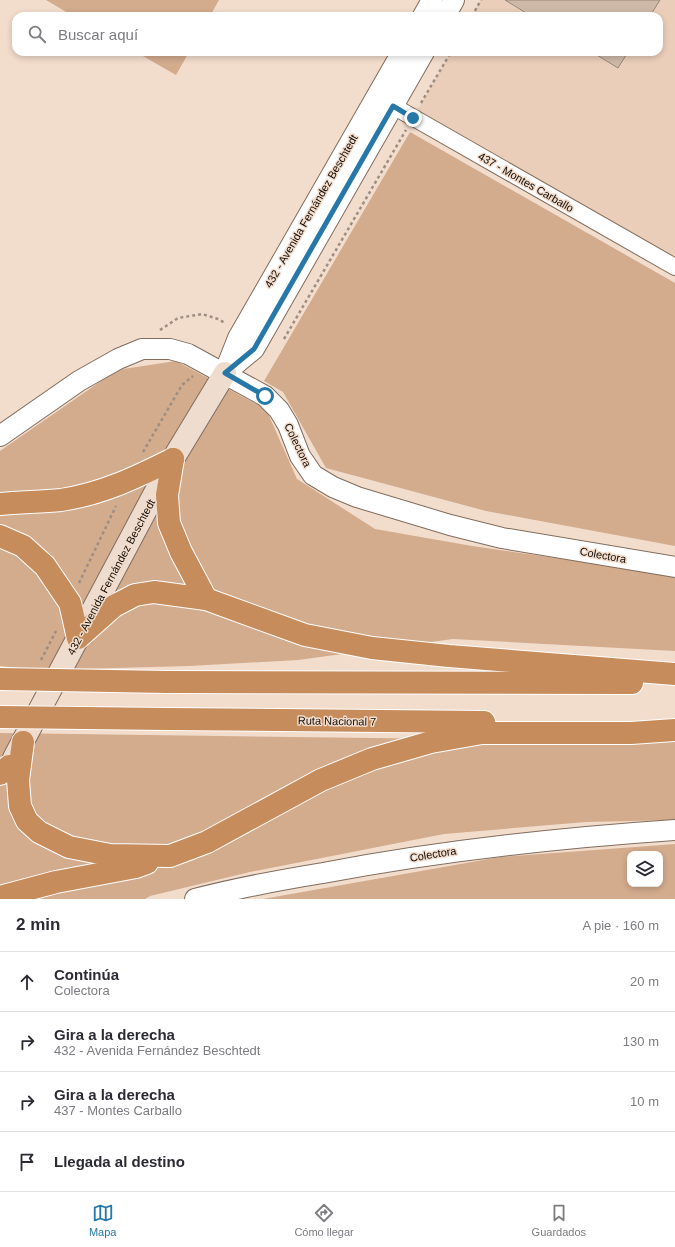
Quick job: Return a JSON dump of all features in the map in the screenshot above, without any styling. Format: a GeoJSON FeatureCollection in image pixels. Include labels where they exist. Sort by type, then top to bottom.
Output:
{"type":"FeatureCollection","features":[{"type":"Feature","properties":{"kind":"highway"},"geometry":{"type":"LineString","coordinates":[[0,504],[61,500],[102,491],[128,481],[174,459]]}},
{"type":"Feature","properties":{"kind":"highway"},"geometry":{"type":"LineString","coordinates":[[174,459],[167,495],[169,523],[181,552],[206,599]]}},
{"type":"Feature","properties":{"kind":"highway"},"geometry":{"type":"LineString","coordinates":[[0,536],[23,546],[45,566],[70,603],[78,638],[114,606],[135,596],[154,592],[206,599],[305,635],[372,648],[449,656],[675,674]]}},
{"type":"Feature","properties":{"kind":"highway"},"geometry":{"type":"LineString","coordinates":[[0,679],[167,682],[675,683]]}},
{"type":"Feature","properties":{"kind":"highway","name":"Ruta Nacional 7"},"geometry":{"type":"LineString","coordinates":[[0,717],[675,724]]}},
{"type":"Feature","properties":{"kind":"highway"},"geometry":{"type":"LineString","coordinates":[[0,897],[56,882],[136,867],[170,856],[207,842],[321,780],[372,759],[430,742],[482,733],[631,733],[675,730]]}},
{"type":"Feature","properties":{"kind":"highway"},"geometry":{"type":"LineString","coordinates":[[23,742],[18,780],[20,806],[27,821],[39,832],[69,847],[110,854],[170,856]]}},
{"type":"Feature","properties":{"kind":"main road","name":"432 - Avenida Fernández Beschtedt"},"geometry":{"type":"LineString","coordinates":[[3,774],[23,742],[174,459],[216,368]]}},
{"type":"Feature","properties":{"kind":"street"},"geometry":{"type":"LineString","coordinates":[[425,12],[432,0]]}},
{"type":"Feature","properties":{"kind":"street"},"geometry":{"type":"LineString","coordinates":[[447,12],[454,0]]}},
{"type":"Feature","properties":{"kind":"street","name":"432 - Avenida Fernández Beschtedt"},"geometry":{"type":"LineString","coordinates":[[216,368],[254,349],[384,103],[401,56]]}},
{"type":"Feature","properties":{"kind":"street","name":"432 - Avenida Fernández Beschtedt"},"geometry":{"type":"LineString","coordinates":[[216,368],[238,338],[384,103],[421,56]]}},
{"type":"Feature","properties":{"kind":"street","name":"437 - Montes Carballo"},"geometry":{"type":"LineString","coordinates":[[384,103],[675,267]]}},
{"type":"Feature","properties":{"kind":"street","name":"Colectora"},"geometry":{"type":"LineString","coordinates":[[0,436],[79,381],[118,359],[142,349],[170,349],[188,354],[265,396],[279,410],[288,425],[300,456],[313,475],[333,487],[357,497],[450,525],[502,538],[675,568]]}},
{"type":"Feature","properties":{"kind":"street","name":"Colectora"},"geometry":{"type":"LineString","coordinates":[[195,899],[258,884],[481,847],[675,830]]}},
{"type":"Feature","properties":{"kind":"path"},"geometry":{"type":"LineString","coordinates":[[474,12],[481,0]]}},
{"type":"Feature","properties":{"kind":"path"},"geometry":{"type":"LineString","coordinates":[[284,339],[449,56]]}},
{"type":"Feature","properties":{"kind":"path"},"geometry":{"type":"LineString","coordinates":[[142,349],[157,332],[178,318],[202,314],[218,318],[228,325],[238,338]]}},
{"type":"Feature","properties":{"kind":"path"},"geometry":{"type":"LineString","coordinates":[[143,453],[182,385],[216,368]]}},
{"type":"Feature","properties":{"kind":"path"},"geometry":{"type":"LineString","coordinates":[[38,666],[70,603],[128,481]]}},
{"type":"Feature","properties":{"kind":"shaded area"},"geometry":{"type":"Polygon","coordinates":[[[46,0],[219,0],[212,12],[66,12],[46,0]]]}},
{"type":"Feature","properties":{"kind":"shaded area"},"geometry":{"type":"Polygon","coordinates":[[[481,0],[675,0],[675,258],[417,111],[449,56],[663,56],[663,12],[474,12],[481,0]]]}},
{"type":"Feature","properties":{"kind":"shaded area"},"geometry":{"type":"Polygon","coordinates":[[[143,56],[187,56],[176,75],[143,56]]]}},
{"type":"Feature","properties":{"kind":"shaded area"},"geometry":{"type":"Polygon","coordinates":[[[410,132],[675,283],[675,546],[486,511],[326,468],[283,392],[264,381],[410,132]]]}},
{"type":"Feature","properties":{"kind":"shaded area"},"geometry":{"type":"Polygon","coordinates":[[[176,361],[266,409],[297,479],[375,529],[472,546],[675,575],[675,651],[453,639],[298,660],[189,666],[76,669],[26,669],[0,666],[0,451],[117,370],[176,361]]]}},
{"type":"Feature","properties":{"kind":"shaded area"},"geometry":{"type":"Polygon","coordinates":[[[0,733],[675,742],[675,820],[586,822],[444,834],[250,872],[150,896],[145,899],[0,899],[0,733]]]}},
{"type":"Feature","properties":{"kind":"shaded area"},"geometry":{"type":"Polygon","coordinates":[[[675,844],[675,899],[263,899],[500,857],[675,844]]]}},
{"type":"Feature","properties":{"kind":"building"},"geometry":{"type":"Polygon","coordinates":[[[505,0],[660,0],[652,12],[524,12],[505,0]]]}},
{"type":"Feature","properties":{"kind":"building"},"geometry":{"type":"Polygon","coordinates":[[[598,56],[626,56],[618,68],[598,56]]]}},
{"type":"Feature","properties":{"kind":"route"},"geometry":{"type":"LineString","coordinates":[[265,396],[225,373],[254,349],[393,106],[413,118]]}}]}
